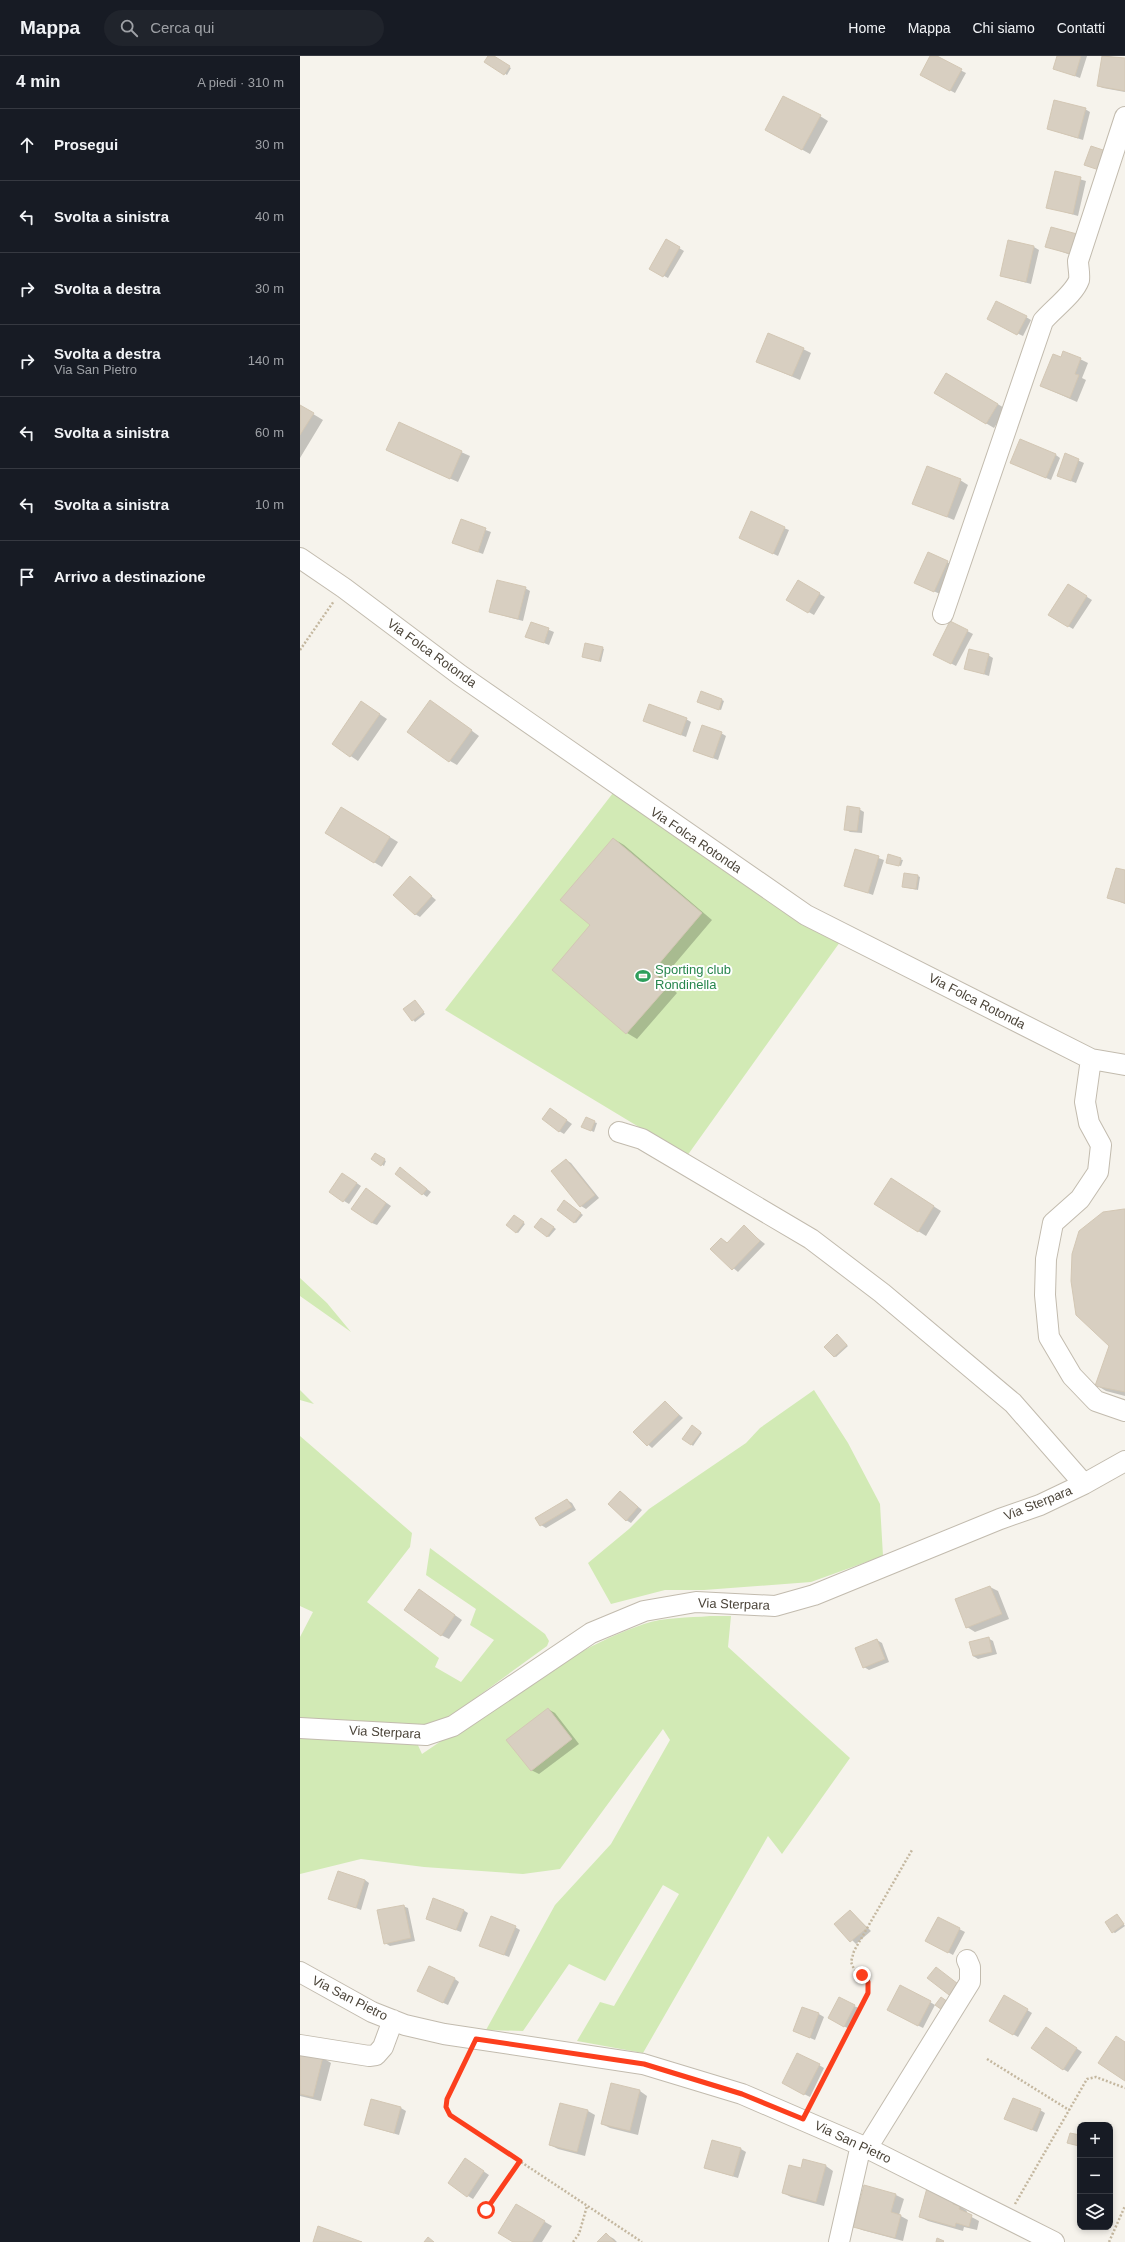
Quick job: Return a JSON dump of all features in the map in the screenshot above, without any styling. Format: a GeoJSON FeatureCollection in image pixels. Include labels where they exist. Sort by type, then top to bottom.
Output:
{"type":"FeatureCollection","features":[{"type":"Feature","properties":{"kind":"street"},"geometry":{"type":"LineString","coordinates":[[943,614],[1043,321],[1055,306],[1070,295],[1079,280],[1078,261],[1125,117]]}},
{"type":"Feature","properties":{"kind":"street","name":"Via Folca Rotonda"},"geometry":{"type":"LineString","coordinates":[[300,558],[344,588],[466,679],[806,915],[1091,1059],[1125,1065]]}},
{"type":"Feature","properties":{"kind":"street"},"geometry":{"type":"LineString","coordinates":[[1091,1059],[1086,1102],[1089,1123],[1101,1144],[1098,1172],[1080,1199],[1054,1223],[1046,1259],[1045,1295],[1050,1338],[1072,1376],[1096,1401],[1125,1411]]}},
{"type":"Feature","properties":{"kind":"street"},"geometry":{"type":"LineString","coordinates":[[619,1132],[642,1139],[697,1173],[811,1239],[882,1293],[1012,1403],[1084,1484]]}},
{"type":"Feature","properties":{"kind":"street","name":"Via Sterpara"},"geometry":{"type":"LineString","coordinates":[[300,1728],[426,1735],[453,1726],[591,1633],[644,1611],[696,1602],[775,1606],[814,1595],[1000,1519],[1040,1505],[1125,1462]]}},
{"type":"Feature","properties":{"kind":"street"},"geometry":{"type":"LineString","coordinates":[[839,2242],[864,2147],[970,1982],[970,1968],[966,1960]]}},
{"type":"Feature","properties":{"kind":"street","name":"Via San Pietro"},"geometry":{"type":"LineString","coordinates":[[300,1972],[372,2012],[393,2020],[444,2034],[644,2064],[742,2094],[803,2119],[864,2147],[1054,2242]]}},
{"type":"Feature","properties":{"kind":"street"},"geometry":{"type":"LineString","coordinates":[[300,2044],[369,2056],[376,2055],[382,2047],[393,2020]]}},
{"type":"Feature","properties":{"kind":"path"},"geometry":{"type":"LineString","coordinates":[[300,650],[344,588]]}},
{"type":"Feature","properties":{"kind":"path"},"geometry":{"type":"LineString","coordinates":[[803,2119],[868,1993],[868,1982],[854,1969],[851,1962],[854,1951],[912,1850]]}},
{"type":"Feature","properties":{"kind":"path"},"geometry":{"type":"LineString","coordinates":[[476,2039],[447,2099],[446,2107],[450,2115],[642,2242]]}},
{"type":"Feature","properties":{"kind":"path"},"geometry":{"type":"LineString","coordinates":[[987,2059],[1070,2110]]}},
{"type":"Feature","properties":{"kind":"path"},"geometry":{"type":"LineString","coordinates":[[1007,2218],[1087,2079],[1096,2077],[1125,2088]]}},
{"type":"Feature","properties":{"kind":"path"},"geometry":{"type":"LineString","coordinates":[[486,2210],[520,2161]]}},
{"type":"Feature","properties":{"kind":"path"},"geometry":{"type":"LineString","coordinates":[[573,2242],[579,2234],[587,2205]]}},
{"type":"Feature","properties":{"kind":"path"},"geometry":{"type":"LineString","coordinates":[[1109,2242],[1125,2206]]}},
{"type":"Feature","properties":{"kind":"green space","name":"Sporting club Rondinella"},"geometry":{"type":"Polygon","coordinates":[[[613,793],[840,942],[687,1156],[445,1010],[613,793]]]}},
{"type":"Feature","properties":{"kind":"green space"},"geometry":{"type":"Polygon","coordinates":[[[300,1278],[327,1303],[351,1332],[300,1296],[300,1278]]]}},
{"type":"Feature","properties":{"kind":"green space"},"geometry":{"type":"Polygon","coordinates":[[[300,1390],[314,1404],[300,1400],[300,1390]]]}},
{"type":"Feature","properties":{"kind":"green space"},"geometry":{"type":"Polygon","coordinates":[[[814,1390],[848,1443],[880,1504],[883,1556],[811,1582],[704,1590],[665,1590],[611,1604],[588,1563],[629,1529],[649,1509],[746,1443],[760,1428],[814,1390]]]}},
{"type":"Feature","properties":{"kind":"green space"},"geometry":{"type":"Polygon","coordinates":[[[300,1436],[412,1533],[410,1547],[367,1602],[439,1658],[435,1667],[461,1682],[494,1640],[470,1625],[476,1609],[426,1575],[430,1548],[545,1634],[549,1641],[547,1646],[448,1718],[410,1729],[300,1721],[300,1637],[313,1612],[300,1606],[300,1436]]]}},
{"type":"Feature","properties":{"kind":"green space"},"geometry":{"type":"Polygon","coordinates":[[[731,1616],[728,1647],[850,1758],[782,1854],[768,1836],[643,2053],[577,2041],[600,2002],[614,2006],[679,1894],[663,1885],[605,1981],[569,1964],[523,2031],[486,2030],[555,1905],[611,1844],[670,1740],[663,1729],[560,1869],[523,1874],[424,1867],[361,1859],[300,1874],[300,1736],[417,1743],[422,1754],[529,1682],[615,1635],[652,1622],[668,1619],[731,1616]]]}},
{"type":"Feature","properties":{"kind":"building"},"geometry":{"type":"Polygon","coordinates":[[[488,56],[494,56],[510,66],[504,75],[484,62],[488,56]]]}},
{"type":"Feature","properties":{"kind":"building"},"geometry":{"type":"Polygon","coordinates":[[[930,56],[937,56],[962,69],[950,91],[920,75],[930,56]]]}},
{"type":"Feature","properties":{"kind":"building"},"geometry":{"type":"Polygon","coordinates":[[[1057,56],[1081,56],[1075,76],[1053,69],[1057,56]]]}},
{"type":"Feature","properties":{"kind":"building"},"geometry":{"type":"Polygon","coordinates":[[[1102,56],[1125,58],[1125,91],[1097,86],[1102,56]]]}},
{"type":"Feature","properties":{"kind":"building"},"geometry":{"type":"Polygon","coordinates":[[[783,96],[821,115],[802,150],[765,130],[783,96]]]}},
{"type":"Feature","properties":{"kind":"building"},"geometry":{"type":"Polygon","coordinates":[[[1054,100],[1086,108],[1078,138],[1047,129],[1054,100]]]}},
{"type":"Feature","properties":{"kind":"building"},"geometry":{"type":"Polygon","coordinates":[[[1091,146],[1106,151],[1099,170],[1084,165],[1091,146]]]}},
{"type":"Feature","properties":{"kind":"building"},"geometry":{"type":"Polygon","coordinates":[[[1055,171],[1081,177],[1073,214],[1046,208],[1055,171]]]}},
{"type":"Feature","properties":{"kind":"building"},"geometry":{"type":"Polygon","coordinates":[[[1051,227],[1077,234],[1071,254],[1045,247],[1051,227]]]}},
{"type":"Feature","properties":{"kind":"building"},"geometry":{"type":"Polygon","coordinates":[[[666,239],[680,247],[663,277],[649,269],[666,239]]]}},
{"type":"Feature","properties":{"kind":"building"},"geometry":{"type":"Polygon","coordinates":[[[1008,240],[1034,246],[1026,282],[1000,276],[1008,240]]]}},
{"type":"Feature","properties":{"kind":"building"},"geometry":{"type":"Polygon","coordinates":[[[996,301],[1027,316],[1017,335],[987,319],[996,301]]]}},
{"type":"Feature","properties":{"kind":"building"},"geometry":{"type":"Polygon","coordinates":[[[768,333],[804,348],[792,376],[756,362],[768,333]]]}},
{"type":"Feature","properties":{"kind":"building"},"geometry":{"type":"Polygon","coordinates":[[[1063,351],[1081,358],[1075,374],[1079,375],[1070,398],[1040,386],[1053,354],[1061,357],[1063,351]]]}},
{"type":"Feature","properties":{"kind":"building"},"geometry":{"type":"Polygon","coordinates":[[[946,373],[998,404],[986,424],[934,393],[946,373]]]}},
{"type":"Feature","properties":{"kind":"building"},"geometry":{"type":"Polygon","coordinates":[[[300,405],[314,413],[300,435],[300,405]]]}},
{"type":"Feature","properties":{"kind":"building"},"geometry":{"type":"Polygon","coordinates":[[[399,422],[462,451],[450,479],[386,450],[399,422]]]}},
{"type":"Feature","properties":{"kind":"building"},"geometry":{"type":"Polygon","coordinates":[[[1020,439],[1056,454],[1046,478],[1010,463],[1020,439]]]}},
{"type":"Feature","properties":{"kind":"building"},"geometry":{"type":"Polygon","coordinates":[[[1065,453],[1079,459],[1071,481],[1057,476],[1065,453]]]}},
{"type":"Feature","properties":{"kind":"building"},"geometry":{"type":"Polygon","coordinates":[[[927,466],[961,479],[947,517],[912,504],[927,466]]]}},
{"type":"Feature","properties":{"kind":"building"},"geometry":{"type":"Polygon","coordinates":[[[751,511],[785,527],[773,554],[739,538],[751,511]]]}},
{"type":"Feature","properties":{"kind":"building"},"geometry":{"type":"Polygon","coordinates":[[[461,519],[486,528],[478,552],[452,543],[461,519]]]}},
{"type":"Feature","properties":{"kind":"building"},"geometry":{"type":"Polygon","coordinates":[[[928,552],[948,561],[934,592],[914,583],[928,552]]]}},
{"type":"Feature","properties":{"kind":"building"},"geometry":{"type":"Polygon","coordinates":[[[497,580],[526,587],[518,619],[489,612],[497,580]]]}},
{"type":"Feature","properties":{"kind":"building"},"geometry":{"type":"Polygon","coordinates":[[[798,580],[820,593],[808,613],[786,600],[798,580]]]}},
{"type":"Feature","properties":{"kind":"building"},"geometry":{"type":"Polygon","coordinates":[[[1068,584],[1087,596],[1068,627],[1048,615],[1068,584]]]}},
{"type":"Feature","properties":{"kind":"building"},"geometry":{"type":"Polygon","coordinates":[[[950,621],[968,630],[951,664],[933,655],[950,621]]]}},
{"type":"Feature","properties":{"kind":"building"},"geometry":{"type":"Polygon","coordinates":[[[531,622],[549,628],[544,643],[525,637],[531,622]]]}},
{"type":"Feature","properties":{"kind":"building"},"geometry":{"type":"Polygon","coordinates":[[[585,643],[603,647],[599,661],[582,657],[585,643]]]}},
{"type":"Feature","properties":{"kind":"building"},"geometry":{"type":"Polygon","coordinates":[[[969,649],[989,654],[984,674],[964,669],[969,649]]]}},
{"type":"Feature","properties":{"kind":"building"},"geometry":{"type":"Polygon","coordinates":[[[701,691],[722,699],[719,710],[697,702],[701,691]]]}},
{"type":"Feature","properties":{"kind":"building"},"geometry":{"type":"Polygon","coordinates":[[[430,700],[472,730],[449,762],[407,732],[430,700]]]}},
{"type":"Feature","properties":{"kind":"building"},"geometry":{"type":"Polygon","coordinates":[[[361,701],[380,714],[350,757],[332,744],[361,701]]]}},
{"type":"Feature","properties":{"kind":"building"},"geometry":{"type":"Polygon","coordinates":[[[649,704],[687,718],[681,735],[643,721],[649,704]]]}},
{"type":"Feature","properties":{"kind":"building"},"geometry":{"type":"Polygon","coordinates":[[[702,725],[722,732],[713,758],[693,751],[702,725]]]}},
{"type":"Feature","properties":{"kind":"building"},"geometry":{"type":"Polygon","coordinates":[[[847,806],[860,808],[857,831],[844,830],[847,806]]]}},
{"type":"Feature","properties":{"kind":"building"},"geometry":{"type":"Polygon","coordinates":[[[341,807],[390,837],[374,863],[325,833],[341,807]]]}},
{"type":"Feature","properties":{"kind":"building"},"geometry":{"type":"Polygon","coordinates":[[[613,838],[702,913],[652,972],[668,986],[626,1034],[552,970],[590,925],[560,900],[613,838]]]}},
{"type":"Feature","properties":{"kind":"building"},"geometry":{"type":"Polygon","coordinates":[[[855,849],[879,856],[868,893],[844,886],[855,849]]]}},
{"type":"Feature","properties":{"kind":"building"},"geometry":{"type":"Polygon","coordinates":[[[888,854],[901,858],[899,866],[886,863],[888,854]]]}},
{"type":"Feature","properties":{"kind":"building"},"geometry":{"type":"Polygon","coordinates":[[[1116,868],[1125,870],[1125,903],[1107,898],[1116,868]]]}},
{"type":"Feature","properties":{"kind":"building"},"geometry":{"type":"Polygon","coordinates":[[[904,873],[918,875],[916,889],[902,887],[904,873]]]}},
{"type":"Feature","properties":{"kind":"building"},"geometry":{"type":"Polygon","coordinates":[[[410,876],[432,896],[415,915],[393,895],[410,876]]]}},
{"type":"Feature","properties":{"kind":"building"},"geometry":{"type":"Polygon","coordinates":[[[415,1000],[424,1012],[412,1021],[403,1009],[415,1000]]]}},
{"type":"Feature","properties":{"kind":"building"},"geometry":{"type":"Polygon","coordinates":[[[550,1108],[567,1120],[559,1132],[542,1119],[550,1108]]]}},
{"type":"Feature","properties":{"kind":"building"},"geometry":{"type":"Polygon","coordinates":[[[586,1117],[595,1121],[591,1131],[581,1127],[586,1117]]]}},
{"type":"Feature","properties":{"kind":"building"},"geometry":{"type":"Polygon","coordinates":[[[375,1153],[385,1159],[381,1166],[371,1159],[375,1153]]]}},
{"type":"Feature","properties":{"kind":"building"},"geometry":{"type":"Polygon","coordinates":[[[566,1159],[595,1195],[580,1207],[551,1171],[566,1159]]]}},
{"type":"Feature","properties":{"kind":"building"},"geometry":{"type":"Polygon","coordinates":[[[400,1167],[427,1189],[422,1195],[395,1174],[400,1167]]]}},
{"type":"Feature","properties":{"kind":"building"},"geometry":{"type":"Polygon","coordinates":[[[342,1173],[357,1183],[343,1202],[329,1192],[342,1173]]]}},
{"type":"Feature","properties":{"kind":"building"},"geometry":{"type":"Polygon","coordinates":[[[891,1178],[934,1206],[918,1232],[874,1204],[891,1178]]]}},
{"type":"Feature","properties":{"kind":"building"},"geometry":{"type":"Polygon","coordinates":[[[366,1188],[386,1203],[372,1223],[351,1209],[366,1188]]]}},
{"type":"Feature","properties":{"kind":"building"},"geometry":{"type":"Polygon","coordinates":[[[564,1200],[581,1213],[574,1223],[557,1210],[564,1200]]]}},
{"type":"Feature","properties":{"kind":"building"},"geometry":{"type":"Polygon","coordinates":[[[1125,1209],[1125,1392],[1095,1386],[1109,1346],[1076,1315],[1071,1281],[1072,1254],[1079,1231],[1103,1212],[1125,1209]]]}},
{"type":"Feature","properties":{"kind":"building"},"geometry":{"type":"Polygon","coordinates":[[[514,1215],[524,1222],[516,1233],[506,1225],[514,1215]]]}},
{"type":"Feature","properties":{"kind":"building"},"geometry":{"type":"Polygon","coordinates":[[[541,1218],[554,1227],[547,1237],[534,1227],[541,1218]]]}},
{"type":"Feature","properties":{"kind":"building"},"geometry":{"type":"Polygon","coordinates":[[[744,1225],[760,1241],[732,1270],[710,1249],[721,1238],[727,1243],[744,1225]]]}},
{"type":"Feature","properties":{"kind":"building"},"geometry":{"type":"Polygon","coordinates":[[[837,1334],[847,1345],[834,1357],[824,1347],[837,1334]]]}},
{"type":"Feature","properties":{"kind":"building"},"geometry":{"type":"Polygon","coordinates":[[[665,1401],[679,1415],[647,1446],[633,1432],[665,1401]]]}},
{"type":"Feature","properties":{"kind":"building"},"geometry":{"type":"Polygon","coordinates":[[[692,1425],[701,1432],[691,1445],[682,1439],[692,1425]]]}},
{"type":"Feature","properties":{"kind":"building"},"geometry":{"type":"Polygon","coordinates":[[[620,1491],[638,1507],[626,1521],[608,1504],[620,1491]]]}},
{"type":"Feature","properties":{"kind":"building"},"geometry":{"type":"Polygon","coordinates":[[[567,1499],[572,1507],[540,1526],[535,1518],[567,1499]]]}},
{"type":"Feature","properties":{"kind":"building"},"geometry":{"type":"Polygon","coordinates":[[[990,1586],[1002,1614],[966,1628],[955,1599],[990,1586]]]}},
{"type":"Feature","properties":{"kind":"building"},"geometry":{"type":"Polygon","coordinates":[[[419,1589],[455,1615],[441,1636],[404,1610],[419,1589]]]}},
{"type":"Feature","properties":{"kind":"building"},"geometry":{"type":"Polygon","coordinates":[[[989,1637],[992,1652],[973,1656],[969,1642],[989,1637]]]}},
{"type":"Feature","properties":{"kind":"building"},"geometry":{"type":"Polygon","coordinates":[[[877,1639],[885,1659],[863,1668],[855,1648],[877,1639]]]}},
{"type":"Feature","properties":{"kind":"building"},"geometry":{"type":"Polygon","coordinates":[[[548,1708],[572,1739],[531,1771],[506,1740],[548,1708]]]}},
{"type":"Feature","properties":{"kind":"building"},"geometry":{"type":"Polygon","coordinates":[[[338,1871],[365,1880],[356,1908],[328,1899],[338,1871]]]}},
{"type":"Feature","properties":{"kind":"building"},"geometry":{"type":"Polygon","coordinates":[[[433,1898],[464,1910],[456,1930],[426,1919],[433,1898]]]}},
{"type":"Feature","properties":{"kind":"building"},"geometry":{"type":"Polygon","coordinates":[[[404,1905],[411,1938],[384,1944],[377,1910],[404,1905]]]}},
{"type":"Feature","properties":{"kind":"building"},"geometry":{"type":"Polygon","coordinates":[[[850,1910],[867,1928],[850,1942],[834,1924],[850,1910]]]}},
{"type":"Feature","properties":{"kind":"building"},"geometry":{"type":"Polygon","coordinates":[[[1117,1914],[1124,1924],[1112,1933],[1105,1922],[1117,1914]]]}},
{"type":"Feature","properties":{"kind":"building"},"geometry":{"type":"Polygon","coordinates":[[[491,1916],[516,1926],[504,1955],[479,1946],[491,1916]]]}},
{"type":"Feature","properties":{"kind":"building"},"geometry":{"type":"Polygon","coordinates":[[[938,1917],[960,1928],[948,1953],[925,1941],[938,1917]]]}},
{"type":"Feature","properties":{"kind":"building"},"geometry":{"type":"Polygon","coordinates":[[[429,1966],[455,1978],[443,2003],[417,1991],[429,1966]]]}},
{"type":"Feature","properties":{"kind":"building"},"geometry":{"type":"Polygon","coordinates":[[[936,1967],[962,1987],[953,1998],[927,1978],[936,1967]]]}},
{"type":"Feature","properties":{"kind":"building"},"geometry":{"type":"Polygon","coordinates":[[[900,1985],[931,2001],[918,2026],[887,2010],[900,1985]]]}},
{"type":"Feature","properties":{"kind":"building"},"geometry":{"type":"Polygon","coordinates":[[[1004,1995],[1028,2009],[1013,2035],[989,2021],[1004,1995]]]}},
{"type":"Feature","properties":{"kind":"building"},"geometry":{"type":"Polygon","coordinates":[[[839,1997],[855,2005],[844,2027],[828,2018],[839,1997]]]}},
{"type":"Feature","properties":{"kind":"building"},"geometry":{"type":"Polygon","coordinates":[[[941,1997],[951,2004],[945,2012],[935,2005],[941,1997]]]}},
{"type":"Feature","properties":{"kind":"building"},"geometry":{"type":"Polygon","coordinates":[[[802,2007],[819,2013],[810,2038],[793,2031],[802,2007]]]}},
{"type":"Feature","properties":{"kind":"building"},"geometry":{"type":"Polygon","coordinates":[[[1046,2027],[1077,2048],[1063,2070],[1031,2048],[1046,2027]]]}},
{"type":"Feature","properties":{"kind":"building"},"geometry":{"type":"Polygon","coordinates":[[[1116,2036],[1125,2042],[1125,2081],[1098,2063],[1116,2036]]]}},
{"type":"Feature","properties":{"kind":"building"},"geometry":{"type":"Polygon","coordinates":[[[300,2051],[323,2057],[313,2097],[300,2094],[300,2051]]]}},
{"type":"Feature","properties":{"kind":"building"},"geometry":{"type":"Polygon","coordinates":[[[797,2053],[820,2064],[804,2095],[782,2083],[797,2053]]]}},
{"type":"Feature","properties":{"kind":"building"},"geometry":{"type":"Polygon","coordinates":[[[611,2083],[640,2090],[630,2131],[601,2124],[611,2083]]]}},
{"type":"Feature","properties":{"kind":"building"},"geometry":{"type":"Polygon","coordinates":[[[1013,2098],[1041,2109],[1032,2130],[1004,2119],[1013,2098]]]}},
{"type":"Feature","properties":{"kind":"building"},"geometry":{"type":"Polygon","coordinates":[[[371,2099],[401,2107],[394,2133],[364,2125],[371,2099]]]}},
{"type":"Feature","properties":{"kind":"building"},"geometry":{"type":"Polygon","coordinates":[[[560,2103],[588,2110],[577,2152],[549,2145],[560,2103]]]}},
{"type":"Feature","properties":{"kind":"building"},"geometry":{"type":"Polygon","coordinates":[[[1070,2133],[1077,2134],[1077,2146],[1067,2143],[1070,2133]]]}},
{"type":"Feature","properties":{"kind":"building"},"geometry":{"type":"Polygon","coordinates":[[[712,2140],[741,2148],[733,2176],[704,2168],[712,2140]]]}},
{"type":"Feature","properties":{"kind":"building"},"geometry":{"type":"Polygon","coordinates":[[[465,2158],[484,2171],[467,2197],[448,2183],[465,2158]]]}},
{"type":"Feature","properties":{"kind":"building"},"geometry":{"type":"Polygon","coordinates":[[[803,2159],[826,2165],[816,2202],[782,2193],[789,2165],[801,2168],[803,2159]]]}},
{"type":"Feature","properties":{"kind":"building"},"geometry":{"type":"Polygon","coordinates":[[[864,2185],[896,2194],[891,2212],[901,2215],[895,2238],[853,2227],[864,2185]]]}},
{"type":"Feature","properties":{"kind":"building"},"geometry":{"type":"Polygon","coordinates":[[[927,2188],[954,2197],[953,2204],[960,2206],[959,2209],[972,2215],[969,2227],[956,2223],[955,2227],[919,2217],[927,2188]]]}},
{"type":"Feature","properties":{"kind":"building"},"geometry":{"type":"Polygon","coordinates":[[[516,2204],[545,2221],[532,2242],[513,2242],[498,2233],[516,2204]]]}},
{"type":"Feature","properties":{"kind":"building"},"geometry":{"type":"Polygon","coordinates":[[[318,2226],[362,2242],[313,2242],[318,2226]]]}},
{"type":"Feature","properties":{"kind":"building"},"geometry":{"type":"Polygon","coordinates":[[[606,2233],[615,2242],[597,2242],[606,2233]]]}},
{"type":"Feature","properties":{"kind":"building"},"geometry":{"type":"Polygon","coordinates":[[[428,2237],[434,2242],[424,2242],[428,2237]]]}},
{"type":"Feature","properties":{"kind":"building"},"geometry":{"type":"Polygon","coordinates":[[[937,2238],[944,2241],[936,2242],[937,2238]]]}},
{"type":"Feature","properties":{"kind":"place","name":"Sporting club Rondinella"},"geometry":{"type":"Point","coordinates":[643,976]}},
{"type":"Feature","properties":{"kind":"route"},"geometry":{"type":"LineString","coordinates":[[486,2210],[520,2161],[450,2115],[446,2107],[447,2099],[476,2039],[644,2064],[695,2081],[742,2094],[803,2119],[868,1993],[868,1982],[862,1975]]}}]}
